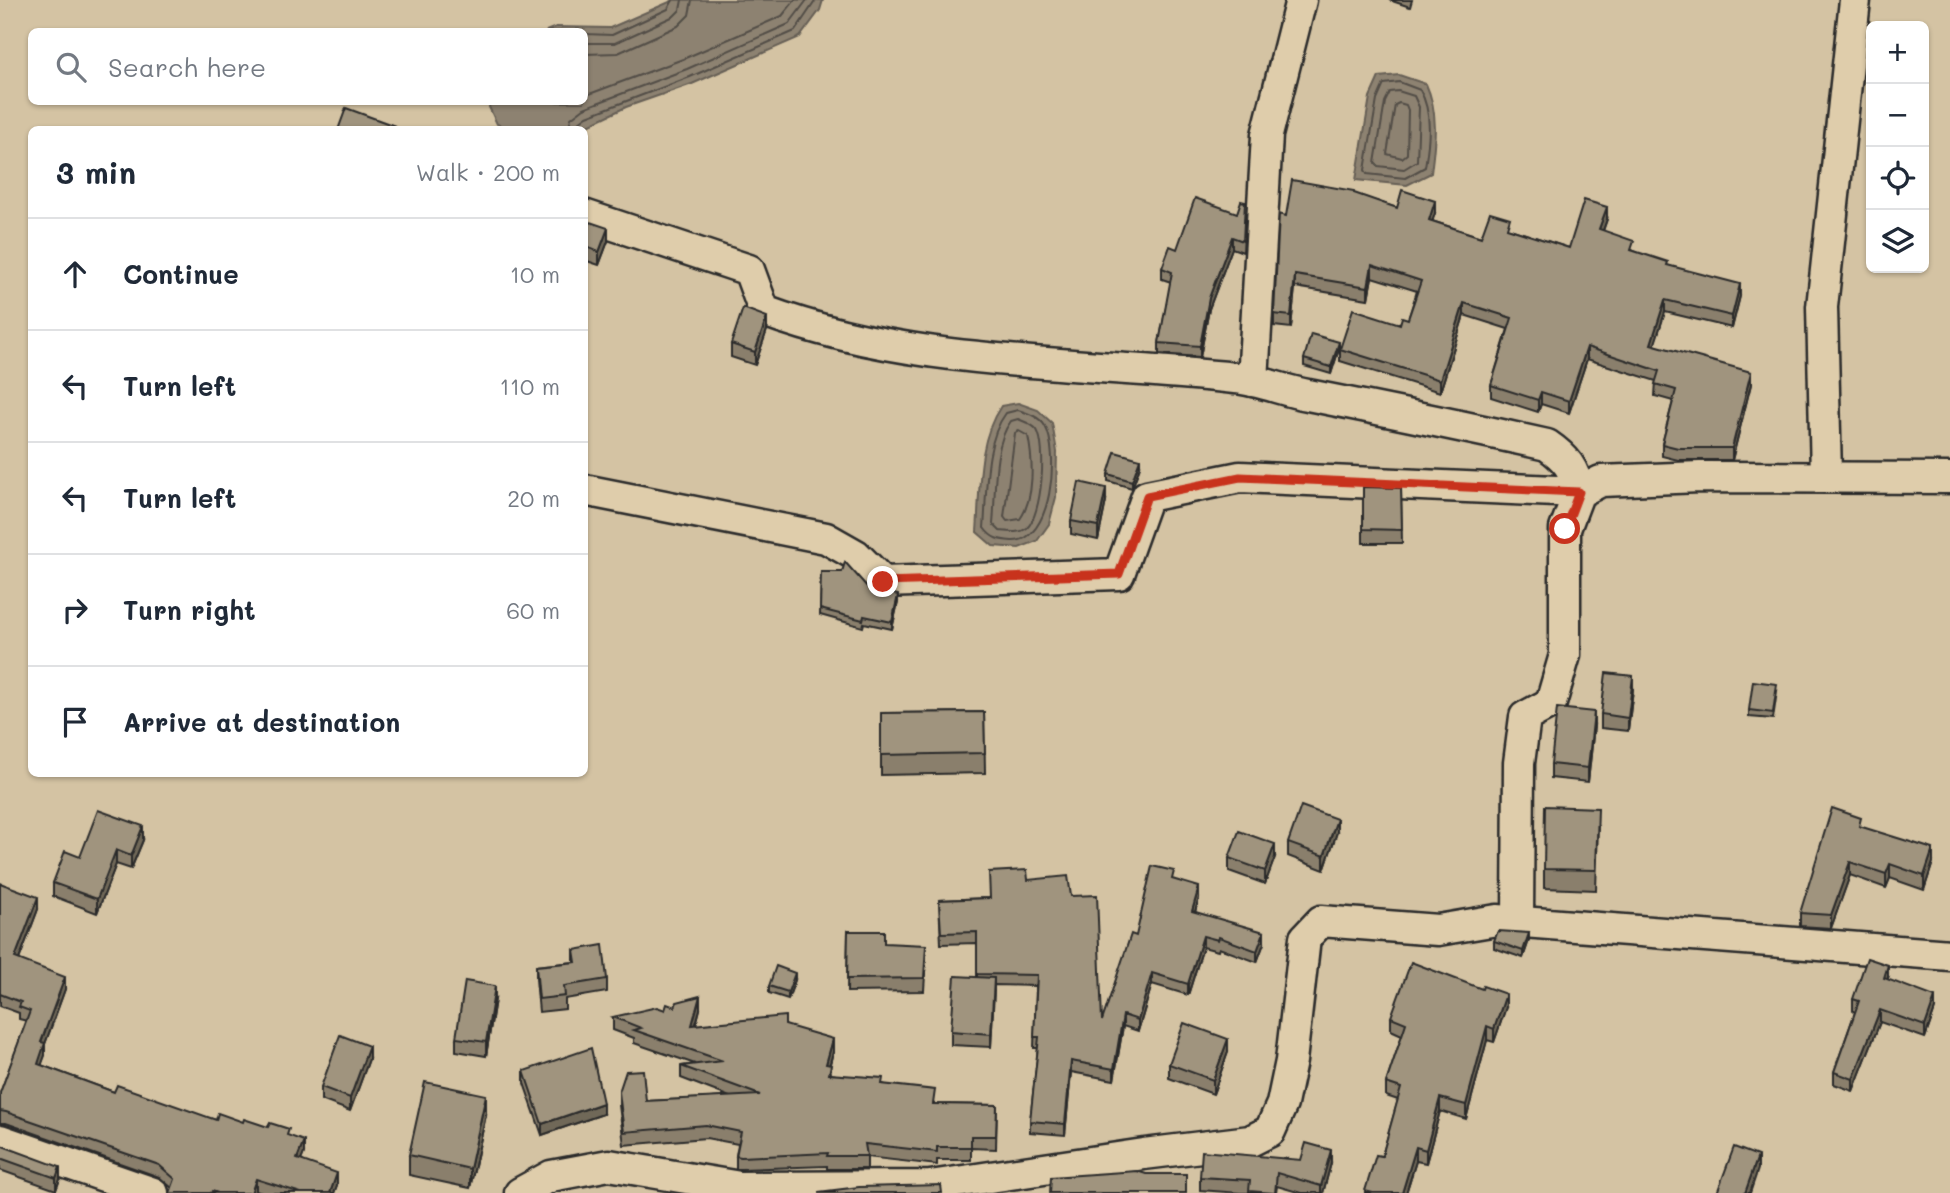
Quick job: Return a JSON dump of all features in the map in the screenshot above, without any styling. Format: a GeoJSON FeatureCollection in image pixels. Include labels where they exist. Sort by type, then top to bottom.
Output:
{"type":"FeatureCollection","features":[{"type":"Feature","properties":{"kind":"street"},"geometry":{"type":"LineString","coordinates":[[1253,381],[1267,135],[1301,0]]}},
{"type":"Feature","properties":{"kind":"street"},"geometry":{"type":"LineString","coordinates":[[1826,476],[1822,307],[1855,0]]}},
{"type":"Feature","properties":{"kind":"street"},"geometry":{"type":"LineString","coordinates":[[588,216],[749,270],[764,311],[813,329],[930,350],[1066,367],[1201,375],[1253,381],[1547,445],[1565,457],[1575,473],[1579,492],[1565,529],[1565,655],[1551,703],[1525,717],[1519,763],[1518,921]]}},
{"type":"Feature","properties":{"kind":"street"},"geometry":{"type":"LineString","coordinates":[[588,491],[827,538],[856,555],[883,582],[1119,574],[1147,496],[1240,477],[1579,492],[1601,481],[1826,476],[1950,478]]}},
{"type":"Feature","properties":{"kind":"street"},"geometry":{"type":"LineString","coordinates":[[520,1193],[551,1176],[609,1165],[740,1187],[930,1186],[1250,1141],[1270,1131],[1282,1104],[1292,1061],[1305,938],[1321,921],[1438,930],[1497,920],[1518,921],[1950,955]]}},
{"type":"Feature","properties":{"kind":"street"},"geometry":{"type":"LineString","coordinates":[[0,1140],[153,1193]]}},
{"type":"Feature","properties":{"kind":"water"},"geometry":{"type":"Polygon","coordinates":[[[674,0],[823,0],[820,10],[800,37],[692,84],[626,107],[586,126],[497,124],[489,105],[588,105],[588,28],[554,28],[556,27],[610,28],[674,0]]]}},
{"type":"Feature","properties":{"kind":"water"},"geometry":{"type":"Polygon","coordinates":[[[1399,75],[1426,84],[1430,95],[1435,128],[1431,173],[1407,185],[1356,180],[1370,97],[1379,77],[1399,75]]]}},
{"type":"Feature","properties":{"kind":"water"},"geometry":{"type":"Polygon","coordinates":[[[1018,403],[1038,410],[1052,423],[1057,452],[1056,497],[1049,524],[1037,541],[1019,548],[993,546],[977,532],[984,450],[993,420],[1001,406],[1018,403]]]}},
{"type":"Feature","properties":{"kind":"building"},"geometry":{"type":"Polygon","coordinates":[[[346,108],[395,126],[339,126],[346,108]]]}},
{"type":"Feature","properties":{"kind":"building"},"geometry":{"type":"Polygon","coordinates":[[[1292,180],[1354,191],[1397,208],[1402,190],[1435,201],[1429,220],[1481,237],[1490,212],[1510,218],[1507,228],[1569,248],[1584,200],[1607,207],[1599,229],[1634,241],[1631,250],[1668,262],[1667,265],[1740,284],[1732,316],[1665,300],[1651,344],[1751,372],[1732,448],[1678,448],[1662,444],[1676,390],[1655,384],[1659,371],[1587,347],[1569,401],[1541,392],[1538,400],[1491,385],[1512,318],[1464,303],[1440,380],[1340,349],[1353,309],[1400,324],[1402,317],[1408,319],[1421,281],[1372,265],[1368,287],[1295,275],[1291,316],[1274,314],[1279,214],[1286,216],[1292,180]]]}},
{"type":"Feature","properties":{"kind":"building"},"geometry":{"type":"Polygon","coordinates":[[[1195,198],[1237,213],[1241,201],[1245,202],[1243,241],[1232,237],[1209,298],[1200,346],[1159,343],[1172,272],[1162,268],[1170,246],[1177,249],[1195,198]]]}},
{"type":"Feature","properties":{"kind":"building"},"geometry":{"type":"Polygon","coordinates":[[[588,221],[608,228],[599,252],[588,248],[588,221]]]}},
{"type":"Feature","properties":{"kind":"building"},"geometry":{"type":"Polygon","coordinates":[[[743,308],[767,317],[755,352],[731,344],[743,308]]]}},
{"type":"Feature","properties":{"kind":"building"},"geometry":{"type":"Polygon","coordinates":[[[1311,334],[1339,342],[1331,367],[1304,359],[1311,334]]]}},
{"type":"Feature","properties":{"kind":"building"},"geometry":{"type":"Polygon","coordinates":[[[1115,452],[1140,459],[1132,481],[1108,474],[1115,452]]]}},
{"type":"Feature","properties":{"kind":"building"},"geometry":{"type":"Polygon","coordinates":[[[1079,482],[1106,488],[1098,526],[1071,521],[1079,482]]]}},
{"type":"Feature","properties":{"kind":"building"},"geometry":{"type":"Polygon","coordinates":[[[1363,487],[1401,488],[1402,530],[1363,529],[1363,487]]]}},
{"type":"Feature","properties":{"kind":"building"},"geometry":{"type":"Polygon","coordinates":[[[845,562],[869,589],[898,595],[892,622],[864,616],[863,620],[820,609],[821,572],[842,572],[845,562]]]}},
{"type":"Feature","properties":{"kind":"building"},"geometry":{"type":"Polygon","coordinates":[[[1606,673],[1633,676],[1628,718],[1601,714],[1606,673]]]}},
{"type":"Feature","properties":{"kind":"building"},"geometry":{"type":"Polygon","coordinates":[[[1753,681],[1777,684],[1773,713],[1749,710],[1753,681]]]}},
{"type":"Feature","properties":{"kind":"building"},"geometry":{"type":"Polygon","coordinates":[[[1557,708],[1594,712],[1588,768],[1551,764],[1557,708]]]}},
{"type":"Feature","properties":{"kind":"building"},"geometry":{"type":"Polygon","coordinates":[[[984,712],[985,753],[881,755],[881,713],[984,712]]]}},
{"type":"Feature","properties":{"kind":"building"},"geometry":{"type":"Polygon","coordinates":[[[1301,806],[1337,819],[1324,856],[1288,843],[1301,806]]]}},
{"type":"Feature","properties":{"kind":"building"},"geometry":{"type":"Polygon","coordinates":[[[1545,806],[1598,808],[1596,870],[1544,869],[1545,806]]]}},
{"type":"Feature","properties":{"kind":"building"},"geometry":{"type":"Polygon","coordinates":[[[1832,808],[1861,818],[1859,826],[1933,849],[1924,876],[1890,864],[1886,874],[1850,862],[1831,915],[1800,913],[1832,808]]]}},
{"type":"Feature","properties":{"kind":"building"},"geometry":{"type":"Polygon","coordinates":[[[98,810],[143,826],[131,856],[116,850],[97,899],[53,883],[65,851],[80,857],[98,810]]]}},
{"type":"Feature","properties":{"kind":"building"},"geometry":{"type":"Polygon","coordinates":[[[1239,831],[1275,844],[1265,871],[1229,858],[1239,831]]]}},
{"type":"Feature","properties":{"kind":"building"},"geometry":{"type":"Polygon","coordinates":[[[1152,866],[1174,871],[1172,879],[1199,887],[1192,911],[1264,932],[1257,951],[1219,937],[1218,940],[1203,936],[1188,984],[1152,973],[1138,1020],[1123,1015],[1114,1069],[1071,1061],[1065,1124],[1030,1121],[1039,1037],[1034,1037],[1037,975],[977,974],[977,932],[941,933],[939,900],[990,898],[989,872],[1027,870],[1028,880],[1068,876],[1071,896],[1097,895],[1102,1021],[1131,934],[1136,936],[1152,866]]]}},
{"type":"Feature","properties":{"kind":"building"},"geometry":{"type":"Polygon","coordinates":[[[0,883],[38,897],[15,958],[65,977],[41,1042],[45,1043],[38,1064],[114,1092],[117,1085],[216,1120],[218,1113],[243,1122],[244,1119],[268,1127],[270,1123],[289,1129],[287,1135],[304,1141],[297,1159],[337,1173],[330,1193],[301,1193],[256,1179],[251,1193],[170,1193],[175,1179],[159,1165],[0,1111],[0,1093],[30,1011],[19,1007],[21,1002],[0,994],[0,883]]]}},
{"type":"Feature","properties":{"kind":"building"},"geometry":{"type":"Polygon","coordinates":[[[848,931],[884,931],[884,943],[926,945],[924,978],[847,979],[848,931]]]}},
{"type":"Feature","properties":{"kind":"building"},"geometry":{"type":"Polygon","coordinates":[[[1498,931],[1529,933],[1523,951],[1494,941],[1498,931]]]}},
{"type":"Feature","properties":{"kind":"building"},"geometry":{"type":"Polygon","coordinates":[[[603,945],[607,979],[564,986],[565,996],[539,999],[536,966],[576,962],[574,950],[603,945]]]}},
{"type":"Feature","properties":{"kind":"building"},"geometry":{"type":"Polygon","coordinates":[[[1867,958],[1888,965],[1884,978],[1935,997],[1925,1026],[1880,1010],[1853,1079],[1834,1072],[1859,1001],[1853,999],[1867,958]]]}},
{"type":"Feature","properties":{"kind":"building"},"geometry":{"type":"Polygon","coordinates":[[[1411,962],[1482,989],[1483,986],[1506,994],[1494,1029],[1487,1026],[1466,1105],[1440,1098],[1426,1150],[1416,1147],[1402,1193],[1373,1193],[1365,1191],[1376,1155],[1382,1156],[1401,1088],[1386,1083],[1406,1023],[1391,1017],[1411,962]]]}},
{"type":"Feature","properties":{"kind":"building"},"geometry":{"type":"Polygon","coordinates":[[[776,966],[795,973],[788,992],[769,986],[776,966]]]}},
{"type":"Feature","properties":{"kind":"building"},"geometry":{"type":"Polygon","coordinates":[[[955,976],[994,978],[991,1034],[951,1031],[955,976]]]}},
{"type":"Feature","properties":{"kind":"building"},"geometry":{"type":"Polygon","coordinates":[[[465,981],[495,986],[486,1042],[456,1038],[465,981]]]}},
{"type":"Feature","properties":{"kind":"building"},"geometry":{"type":"Polygon","coordinates":[[[700,996],[692,1025],[785,1016],[785,1025],[833,1039],[826,1064],[831,1065],[829,1074],[883,1078],[882,1084],[935,1090],[933,1104],[997,1105],[996,1136],[971,1136],[971,1147],[937,1147],[937,1152],[865,1144],[867,1156],[827,1156],[828,1153],[741,1157],[736,1156],[741,1132],[706,1125],[624,1132],[619,1092],[626,1071],[643,1070],[646,1101],[760,1095],[681,1066],[723,1061],[634,1030],[641,1028],[613,1017],[657,1007],[665,1010],[667,1004],[675,1007],[677,1002],[700,996]]]}},
{"type":"Feature","properties":{"kind":"building"},"geometry":{"type":"Polygon","coordinates":[[[1184,1023],[1228,1039],[1213,1080],[1169,1064],[1184,1023]]]}},
{"type":"Feature","properties":{"kind":"building"},"geometry":{"type":"Polygon","coordinates":[[[340,1035],[369,1046],[350,1098],[321,1087],[340,1035]]]}},
{"type":"Feature","properties":{"kind":"building"},"geometry":{"type":"Polygon","coordinates":[[[591,1048],[603,1103],[542,1124],[524,1071],[591,1048]]]}},
{"type":"Feature","properties":{"kind":"building"},"geometry":{"type":"Polygon","coordinates":[[[425,1082],[486,1095],[470,1169],[409,1155],[425,1082]]]}},
{"type":"Feature","properties":{"kind":"building"},"geometry":{"type":"Polygon","coordinates":[[[1306,1143],[1331,1150],[1321,1186],[1277,1173],[1273,1193],[1249,1191],[1250,1180],[1200,1177],[1202,1151],[1301,1160],[1306,1143]]]}},
{"type":"Feature","properties":{"kind":"building"},"geometry":{"type":"Polygon","coordinates":[[[0,1145],[60,1167],[56,1178],[0,1158],[0,1145]]]}},
{"type":"Feature","properties":{"kind":"building"},"geometry":{"type":"Polygon","coordinates":[[[1734,1147],[1758,1156],[1745,1193],[1717,1193],[1734,1147]]]}},
{"type":"Feature","properties":{"kind":"building"},"geometry":{"type":"Polygon","coordinates":[[[1137,1171],[1146,1174],[1186,1174],[1186,1193],[1050,1193],[1051,1177],[1137,1171]]]}},
{"type":"Feature","properties":{"kind":"building"},"geometry":{"type":"Polygon","coordinates":[[[941,1185],[942,1193],[819,1193],[859,1187],[941,1185]]]}},
{"type":"Feature","properties":{"kind":"route"},"geometry":{"type":"LineString","coordinates":[[883,582],[1119,574],[1147,496],[1240,477],[1579,492],[1565,529]]}}]}
